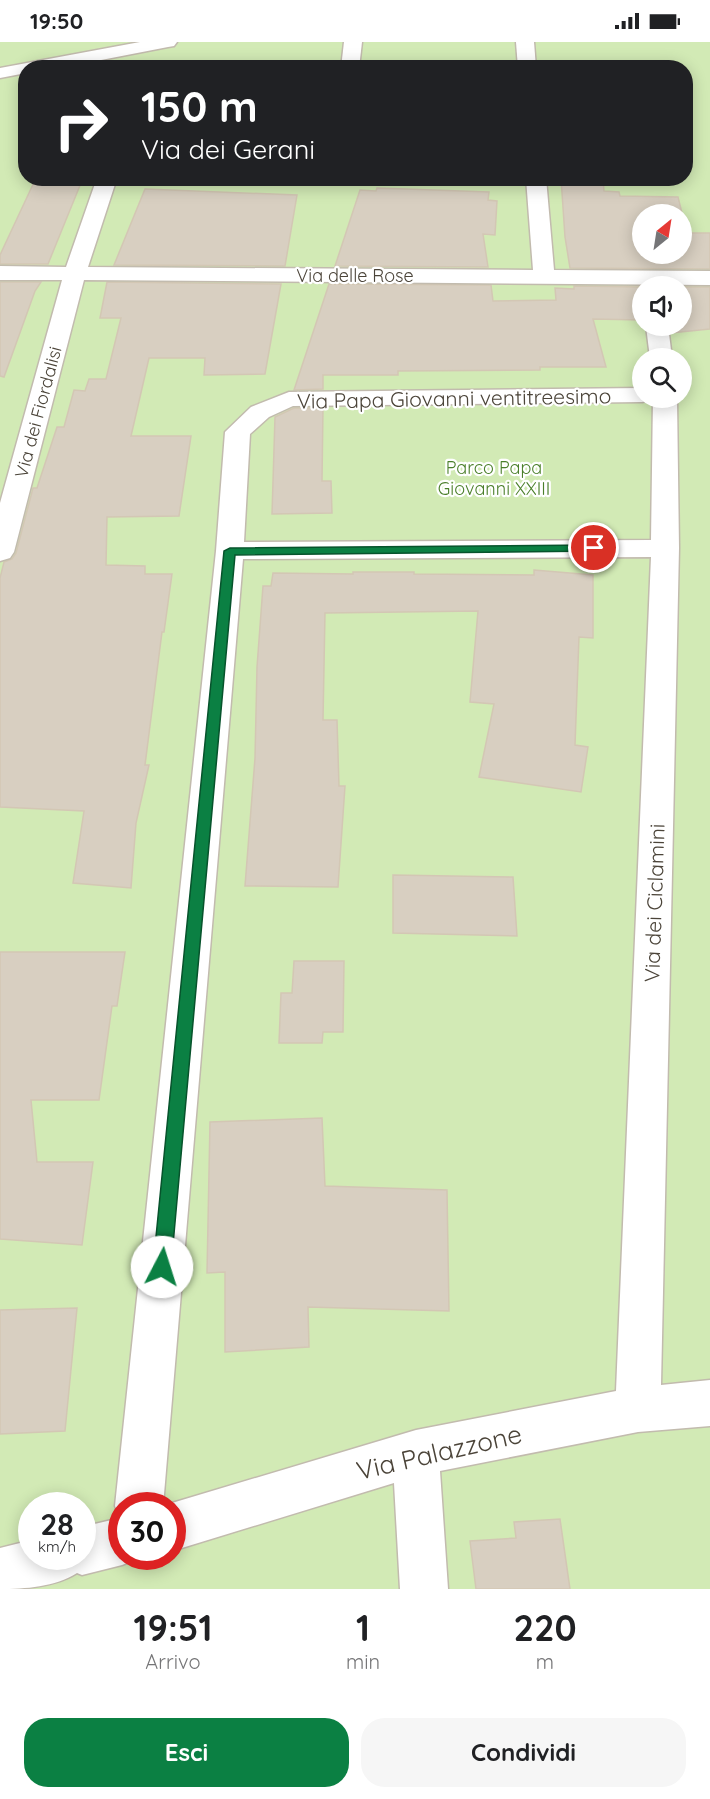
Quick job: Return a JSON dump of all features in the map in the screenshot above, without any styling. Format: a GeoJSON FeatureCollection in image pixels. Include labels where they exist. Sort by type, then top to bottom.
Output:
{"type":"FeatureCollection","features":[{"type":"Feature","properties":{"kind":"street"},"geometry":{"type":"LineString","coordinates":[[351,60],[353,42]]}},
{"type":"Feature","properties":{"kind":"street"},"geometry":{"type":"LineString","coordinates":[[525,42],[526,60]]}},
{"type":"Feature","properties":{"kind":"street"},"geometry":{"type":"LineString","coordinates":[[148,60],[157,43]]}},
{"type":"Feature","properties":{"kind":"street"},"geometry":{"type":"LineString","coordinates":[[69,60],[157,43]]}},
{"type":"Feature","properties":{"kind":"street"},"geometry":{"type":"LineString","coordinates":[[0,73],[18,70]]}},
{"type":"Feature","properties":{"kind":"street","name":"Via dei Fiordalisi"},"geometry":{"type":"LineString","coordinates":[[0,552],[75,273],[104,186]]}},
{"type":"Feature","properties":{"kind":"street"},"geometry":{"type":"LineString","coordinates":[[537,186],[544,276]]}},
{"type":"Feature","properties":{"kind":"street","name":"Via delle Rose"},"geometry":{"type":"LineString","coordinates":[[0,273],[544,276],[632,281]]}},
{"type":"Feature","properties":{"kind":"street","name":"Via delle Rose"},"geometry":{"type":"LineString","coordinates":[[692,279],[710,278]]}},
{"type":"Feature","properties":{"kind":"street","name":"Via Papa Giovanni ventitreesimo"},"geometry":{"type":"LineString","coordinates":[[140,1492],[230,551],[238,432],[260,412],[289,399],[632,395]]}},
{"type":"Feature","properties":{"kind":"street","name":"Via dei Ciclamini"},"geometry":{"type":"LineString","coordinates":[[638,1409],[665,548],[665,408]]}},
{"type":"Feature","properties":{"kind":"street"},"geometry":{"type":"LineString","coordinates":[[230,551],[665,548]]}},
{"type":"Feature","properties":{"kind":"street","name":"Via Palazzone"},"geometry":{"type":"LineString","coordinates":[[186,1523],[416,1453],[638,1409],[710,1403]]}},
{"type":"Feature","properties":{"kind":"street"},"geometry":{"type":"LineString","coordinates":[[416,1453],[424,1589]]}},
{"type":"Feature","properties":{"kind":"street"},"geometry":{"type":"LineString","coordinates":[[0,1572],[18,1567]]}},
{"type":"Feature","properties":{"kind":"green space","name":"Parco Papa Giovanni XXIII"},"geometry":{"type":"Polygon","coordinates":[[[0,42],[710,42],[710,1589],[0,1589],[0,42]]]}},
{"type":"Feature","properties":{"kind":"building"},"geometry":{"type":"Polygon","coordinates":[[[32,186],[80,186],[48,264],[0,264],[0,255],[32,186]]]}},
{"type":"Feature","properties":{"kind":"building"},"geometry":{"type":"Polygon","coordinates":[[[562,186],[604,186],[604,191],[619,192],[620,196],[678,197],[680,204],[632,204],[632,264],[692,264],[692,233],[710,233],[710,269],[570,268],[562,186]]]}},
{"type":"Feature","properties":{"kind":"building"},"geometry":{"type":"Polygon","coordinates":[[[377,188],[489,192],[488,200],[497,201],[495,235],[483,234],[488,267],[335,266],[360,190],[376,191],[377,188]]]}},
{"type":"Feature","properties":{"kind":"building"},"geometry":{"type":"Polygon","coordinates":[[[145,189],[297,195],[285,266],[114,265],[145,189]]]}},
{"type":"Feature","properties":{"kind":"building"},"geometry":{"type":"Polygon","coordinates":[[[0,282],[41,282],[35,291],[4,377],[0,376],[0,282]]]}},
{"type":"Feature","properties":{"kind":"building"},"geometry":{"type":"Polygon","coordinates":[[[107,282],[281,284],[265,374],[204,375],[205,358],[149,358],[131,436],[191,436],[179,516],[107,517],[106,565],[145,566],[145,574],[172,574],[145,765],[149,765],[136,823],[131,888],[73,883],[84,811],[0,807],[0,578],[4,562],[12,559],[16,553],[33,488],[37,488],[57,427],[64,427],[74,390],[85,391],[89,379],[106,379],[121,318],[100,318],[107,282]]]}},
{"type":"Feature","properties":{"kind":"building"},"geometry":{"type":"Polygon","coordinates":[[[329,284],[491,285],[493,301],[556,300],[555,288],[574,289],[574,286],[632,287],[632,320],[593,319],[606,367],[398,371],[398,375],[323,375],[323,389],[294,390],[329,284]]]}},
{"type":"Feature","properties":{"kind":"building"},"geometry":{"type":"Polygon","coordinates":[[[692,287],[710,287],[710,329],[692,331],[692,287]]]}},
{"type":"Feature","properties":{"kind":"building"},"geometry":{"type":"Polygon","coordinates":[[[294,408],[323,408],[322,481],[331,481],[332,513],[272,514],[275,417],[294,408]]]}},
{"type":"Feature","properties":{"kind":"building"},"geometry":{"type":"Polygon","coordinates":[[[534,570],[593,575],[593,638],[579,637],[575,745],[588,747],[581,792],[479,777],[494,704],[470,702],[478,611],[325,613],[323,720],[337,720],[339,786],[345,786],[338,887],[245,886],[255,758],[257,667],[263,586],[271,586],[273,573],[414,572],[414,574],[534,575],[534,570]]]}},
{"type":"Feature","properties":{"kind":"building"},"geometry":{"type":"Polygon","coordinates":[[[393,875],[513,877],[517,936],[393,933],[393,875]]]}},
{"type":"Feature","properties":{"kind":"building"},"geometry":{"type":"Polygon","coordinates":[[[0,952],[125,952],[117,1006],[112,1006],[99,1100],[31,1100],[37,1162],[93,1162],[82,1245],[0,1239],[0,952]]]}},
{"type":"Feature","properties":{"kind":"building"},"geometry":{"type":"Polygon","coordinates":[[[294,961],[344,961],[343,1032],[323,1032],[322,1043],[279,1043],[281,993],[292,993],[294,961]]]}},
{"type":"Feature","properties":{"kind":"building"},"geometry":{"type":"Polygon","coordinates":[[[322,1118],[325,1186],[447,1190],[449,1311],[308,1307],[309,1347],[225,1352],[225,1272],[207,1273],[210,1122],[322,1118]]]}},
{"type":"Feature","properties":{"kind":"building"},"geometry":{"type":"Polygon","coordinates":[[[77,1308],[65,1431],[0,1434],[0,1310],[77,1308]]]}},
{"type":"Feature","properties":{"kind":"building"},"geometry":{"type":"Polygon","coordinates":[[[560,1519],[570,1589],[476,1589],[470,1541],[516,1538],[514,1522],[560,1519]]]}},
{"type":"Feature","properties":{"kind":"route"},"geometry":{"type":"LineString","coordinates":[[162,1267],[230,551],[594,548]]}}]}
